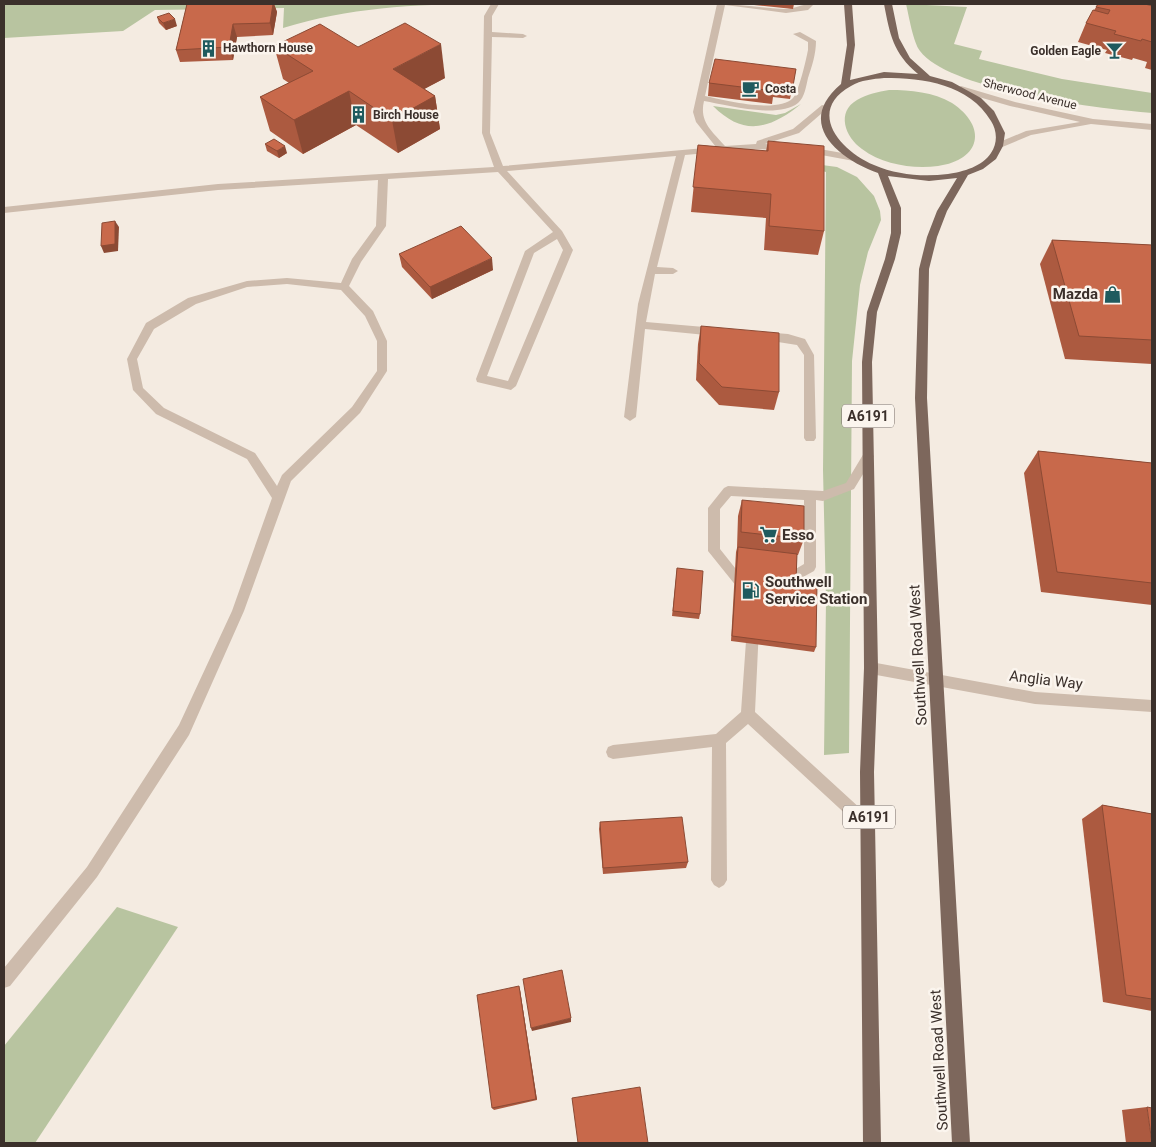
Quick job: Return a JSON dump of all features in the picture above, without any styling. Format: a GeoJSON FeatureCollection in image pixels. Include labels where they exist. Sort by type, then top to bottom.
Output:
{"type":"FeatureCollection","features":[{"type":"Feature","properties":{"kind":"main road"},"geometry":{"type":"LineString","coordinates":[[845,86],[851,45],[848,4]]}},
{"type":"Feature","properties":{"kind":"main road"},"geometry":{"type":"LineString","coordinates":[[888,4],[896,47],[906,61],[926,77]]}},
{"type":"Feature","properties":{"kind":"main road"},"geometry":{"type":"LineString","coordinates":[[884,75],[926,77],[961,89],[980,101],[994,115],[1001,130],[1000,145],[993,157],[981,167],[964,174],[938,178],[910,177],[882,171],[843,151],[831,138],[824,122],[825,108],[834,94],[845,86],[864,78],[884,75]]}},
{"type":"Feature","properties":{"kind":"main road","name":"A6191"},"geometry":{"type":"LineString","coordinates":[[872,1143],[867,772],[870,668],[867,362],[872,312],[890,259],[896,233],[896,208],[882,171]]}},
{"type":"Feature","properties":{"kind":"main road","name":"Southwell Road West"},"geometry":{"type":"LineString","coordinates":[[961,1143],[921,398],[924,269],[932,238],[942,211],[964,174]]}},
{"type":"Feature","properties":{"kind":"street"},"geometry":{"type":"LineString","coordinates":[[494,4],[488,16],[486,133],[500,169],[559,233],[568,250],[512,386],[481,379],[530,251],[559,233]]}},
{"type":"Feature","properties":{"kind":"street"},"geometry":{"type":"LineString","coordinates":[[721,4],[697,112],[700,122],[722,148]]}},
{"type":"Feature","properties":{"kind":"street"},"geometry":{"type":"LineString","coordinates":[[728,4],[790,12],[804,10],[810,4]]}},
{"type":"Feature","properties":{"kind":"street"},"geometry":{"type":"LineString","coordinates":[[488,34],[523,36]]}},
{"type":"Feature","properties":{"kind":"street"},"geometry":{"type":"LineString","coordinates":[[699,98],[774,108],[786,106],[795,101],[813,49],[812,41],[797,34]]}},
{"type":"Feature","properties":{"kind":"street","name":"Sherwood Avenue"},"geometry":{"type":"LineString","coordinates":[[961,89],[1013,104],[1093,122],[1152,127]]}},
{"type":"Feature","properties":{"kind":"street"},"geometry":{"type":"LineString","coordinates":[[752,146],[796,132],[825,108]]}},
{"type":"Feature","properties":{"kind":"street","name":"Sherwood Avenue"},"geometry":{"type":"LineString","coordinates":[[1000,145],[1029,133],[1093,122]]}},
{"type":"Feature","properties":{"kind":"street"},"geometry":{"type":"LineString","coordinates":[[4,210],[218,187],[500,169],[752,146],[795,149],[854,158]]}},
{"type":"Feature","properties":{"kind":"street"},"geometry":{"type":"LineString","coordinates":[[630,416],[643,304],[681,153]]}},
{"type":"Feature","properties":{"kind":"street"},"geometry":{"type":"LineString","coordinates":[[344,287],[356,261],[381,226],[383,177]]}},
{"type":"Feature","properties":{"kind":"street"},"geometry":{"type":"LineString","coordinates":[[651,270],[673,271]]}},
{"type":"Feature","properties":{"kind":"street"},"geometry":{"type":"LineString","coordinates":[[4,980],[92,872],[184,730],[238,610],[286,478],[356,410],[382,371],[382,341],[369,314],[344,287],[287,281],[248,284],[192,301],[150,326],[132,359],[138,390],[160,411],[251,456],[278,498]]}},
{"type":"Feature","properties":{"kind":"street"},"geometry":{"type":"LineString","coordinates":[[641,326],[729,333]]}},
{"type":"Feature","properties":{"kind":"street"},"geometry":{"type":"LineString","coordinates":[[749,335],[788,338],[800,342],[809,355],[810,438]]}},
{"type":"Feature","properties":{"kind":"street"},"geometry":{"type":"LineString","coordinates":[[613,752],[718,740],[748,715],[754,605],[714,551],[714,508],[728,491],[823,496],[850,486],[868,456]]}},
{"type":"Feature","properties":{"kind":"street"},"geometry":{"type":"LineString","coordinates":[[770,590],[810,567],[810,496]]}},
{"type":"Feature","properties":{"kind":"street","name":"Anglia Way"},"geometry":{"type":"LineString","coordinates":[[870,668],[1035,698],[1152,706]]}},
{"type":"Feature","properties":{"kind":"street"},"geometry":{"type":"LineString","coordinates":[[748,715],[869,826]]}},
{"type":"Feature","properties":{"kind":"street"},"geometry":{"type":"LineString","coordinates":[[718,740],[719,880]]}},
{"type":"Feature","properties":{"kind":"green space"},"geometry":{"type":"Polygon","coordinates":[[[4,4],[482,4],[381,8],[307,21],[283,28],[284,8],[155,10],[123,31],[4,38],[4,4]]]}},
{"type":"Feature","properties":{"kind":"green space"},"geometry":{"type":"Polygon","coordinates":[[[906,4],[967,7],[954,44],[982,51],[979,59],[1062,79],[1152,93],[1152,113],[1099,107],[1028,95],[962,77],[937,65],[920,51],[913,35],[906,4]]]}},
{"type":"Feature","properties":{"kind":"green space"},"geometry":{"type":"Polygon","coordinates":[[[889,90],[922,92],[952,103],[971,122],[975,132],[975,141],[971,150],[952,163],[919,167],[898,165],[879,159],[862,149],[847,131],[845,118],[847,111],[850,105],[861,98],[889,90]]]}},
{"type":"Feature","properties":{"kind":"green space"},"geometry":{"type":"Polygon","coordinates":[[[801,104],[779,119],[757,126],[746,126],[735,122],[724,116],[713,106],[776,115],[785,113],[801,104]]]}},
{"type":"Feature","properties":{"kind":"green space"},"geometry":{"type":"Polygon","coordinates":[[[807,163],[837,167],[857,177],[874,196],[880,211],[881,220],[868,252],[860,285],[852,361],[849,753],[824,755],[826,600],[823,470],[826,172],[818,170],[807,163]]]}},
{"type":"Feature","properties":{"kind":"green space"},"geometry":{"type":"Polygon","coordinates":[[[117,907],[178,927],[35,1143],[4,1143],[4,1046],[117,907]]]}},
{"type":"Feature","properties":{"kind":"building"},"geometry":{"type":"Polygon","coordinates":[[[187,4],[273,4],[270,23],[233,24],[229,47],[176,50],[187,4]]]}},
{"type":"Feature","properties":{"kind":"building"},"geometry":{"type":"Polygon","coordinates":[[[1098,4],[1145,4],[1152,6],[1152,42],[1114,34],[1116,31],[1086,23],[1093,10],[1108,14],[1110,10],[1096,7],[1098,4]]]}},
{"type":"Feature","properties":{"kind":"building"},"geometry":{"type":"Polygon","coordinates":[[[169,13],[175,19],[163,23],[157,17],[169,13]]]}},
{"type":"Feature","properties":{"kind":"building"},"geometry":{"type":"Polygon","coordinates":[[[405,23],[441,44],[393,69],[435,96],[392,120],[349,91],[294,120],[260,97],[313,71],[274,46],[320,24],[358,47],[405,23]]]}},
{"type":"Feature","properties":{"kind":"building"},"geometry":{"type":"Polygon","coordinates":[[[715,59],[796,69],[793,86],[775,84],[774,91],[709,83],[715,59]]]}},
{"type":"Feature","properties":{"kind":"building"},"geometry":{"type":"Polygon","coordinates":[[[274,139],[285,146],[277,151],[265,144],[274,139]]]}},
{"type":"Feature","properties":{"kind":"building"},"geometry":{"type":"Polygon","coordinates":[[[768,141],[824,146],[824,231],[769,226],[771,194],[693,187],[698,145],[768,151],[768,141]]]}},
{"type":"Feature","properties":{"kind":"building"},"geometry":{"type":"Polygon","coordinates":[[[115,221],[115,244],[101,246],[102,223],[115,221]]]}},
{"type":"Feature","properties":{"kind":"building"},"geometry":{"type":"Polygon","coordinates":[[[461,226],[492,258],[430,287],[399,254],[461,226]]]}},
{"type":"Feature","properties":{"kind":"building"},"geometry":{"type":"Polygon","coordinates":[[[1052,240],[1152,245],[1152,340],[1079,336],[1052,240]]]}},
{"type":"Feature","properties":{"kind":"building"},"geometry":{"type":"Polygon","coordinates":[[[701,326],[779,333],[779,392],[722,387],[699,363],[701,326]]]}},
{"type":"Feature","properties":{"kind":"building"},"geometry":{"type":"Polygon","coordinates":[[[1038,451],[1152,463],[1152,583],[1057,572],[1038,451]]]}},
{"type":"Feature","properties":{"kind":"building"},"geometry":{"type":"Polygon","coordinates":[[[742,500],[804,506],[804,539],[741,532],[742,500]]]}},
{"type":"Feature","properties":{"kind":"building"},"geometry":{"type":"Polygon","coordinates":[[[738,547],[797,554],[796,580],[817,582],[816,647],[732,636],[738,547]]]}},
{"type":"Feature","properties":{"kind":"building"},"geometry":{"type":"Polygon","coordinates":[[[677,568],[703,571],[700,614],[673,611],[677,568]]]}},
{"type":"Feature","properties":{"kind":"building"},"geometry":{"type":"Polygon","coordinates":[[[1102,805],[1152,814],[1152,999],[1126,995],[1102,805]]]}},
{"type":"Feature","properties":{"kind":"building"},"geometry":{"type":"Polygon","coordinates":[[[682,817],[688,862],[603,868],[600,822],[682,817]]]}},
{"type":"Feature","properties":{"kind":"building"},"geometry":{"type":"Polygon","coordinates":[[[562,970],[571,1018],[531,1028],[523,979],[562,970]]]}},
{"type":"Feature","properties":{"kind":"building"},"geometry":{"type":"Polygon","coordinates":[[[519,986],[536,1099],[492,1108],[477,995],[519,986]]]}},
{"type":"Feature","properties":{"kind":"building"},"geometry":{"type":"Polygon","coordinates":[[[640,1087],[648,1143],[578,1143],[572,1098],[640,1087]]]}},
{"type":"Feature","properties":{"kind":"building"},"geometry":{"type":"Polygon","coordinates":[[[1147,1107],[1152,1108],[1152,1143],[1147,1107]]]}},
{"type":"Feature","properties":{"kind":"place","name":"Hawthorn House"},"geometry":{"type":"Point","coordinates":[209,48]}},
{"type":"Feature","properties":{"kind":"place","name":"Golden Eagle"},"geometry":{"type":"Point","coordinates":[1115,51]}},
{"type":"Feature","properties":{"kind":"place","name":"Costa"},"geometry":{"type":"Point","coordinates":[751,89]}},
{"type":"Feature","properties":{"kind":"place","name":"Birch House"},"geometry":{"type":"Point","coordinates":[359,115]}},
{"type":"Feature","properties":{"kind":"place","name":"Mazda"},"geometry":{"type":"Point","coordinates":[1112,294]}},
{"type":"Feature","properties":{"kind":"place","name":"Esso"},"geometry":{"type":"Point","coordinates":[768,535]}},
{"type":"Feature","properties":{"kind":"place","name":"Southwell Service Station"},"geometry":{"type":"Point","coordinates":[751,591]}}]}
